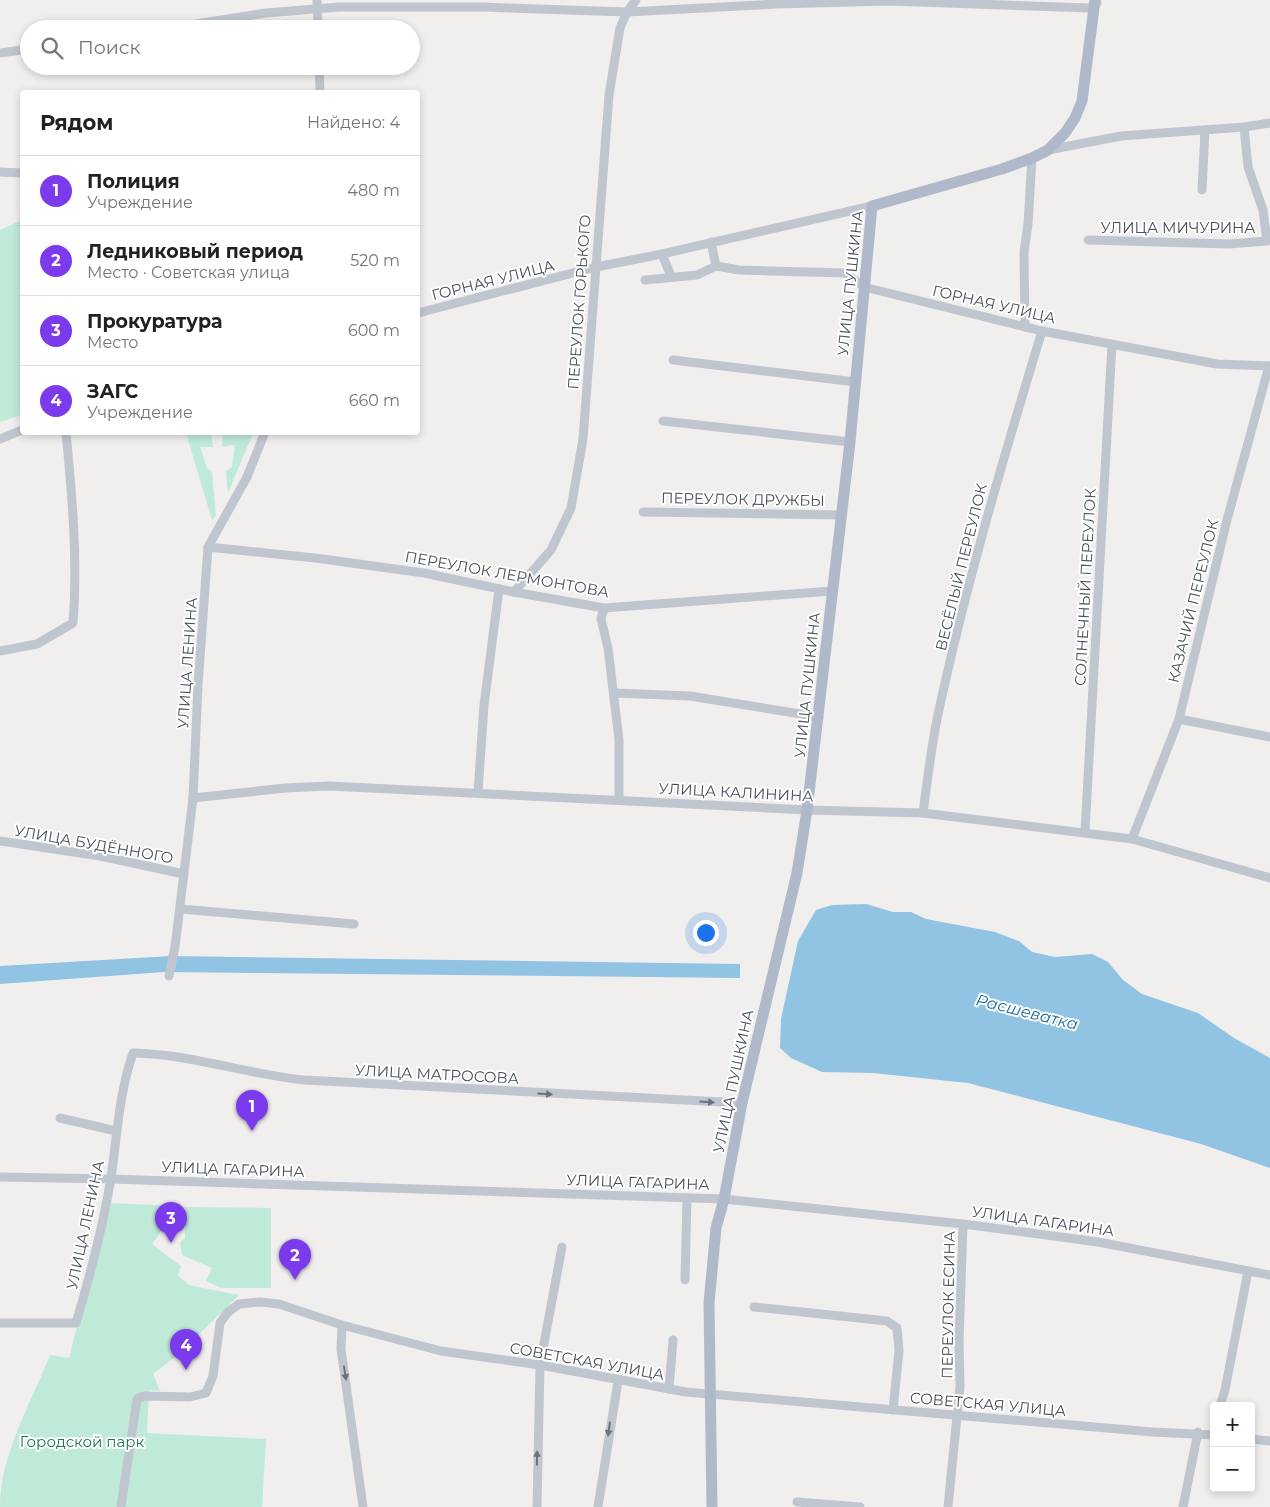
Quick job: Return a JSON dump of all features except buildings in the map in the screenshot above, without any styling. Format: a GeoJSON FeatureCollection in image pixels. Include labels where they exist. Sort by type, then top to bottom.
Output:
{"type":"FeatureCollection","features":[{"type":"Feature","properties":{"kind":"main road","name":"УЛИЦА ПУШКИНА"},"geometry":{"type":"LineString","coordinates":[[712,1507],[709,1303],[716,1228],[724,1199],[742,1103],[797,873],[807,810],[850,442],[872,206],[1032,158],[1048,150],[1070,126],[1082,101],[1096,1]]}},
{"type":"Feature","properties":{"kind":"street","name":"ПЕРЕУЛОК ГОРЬКОГО"},"geometry":{"type":"LineString","coordinates":[[514,592],[552,550],[571,508],[583,439],[610,95],[620,28],[627,12],[636,0]]}},
{"type":"Feature","properties":{"kind":"street"},"geometry":{"type":"LineString","coordinates":[[221,20],[317,5],[482,7],[627,12],[776,4],[889,1],[1089,8],[1096,1]]}},
{"type":"Feature","properties":{"kind":"street"},"geometry":{"type":"LineString","coordinates":[[317,5],[318,20]]}},
{"type":"Feature","properties":{"kind":"street"},"geometry":{"type":"LineString","coordinates":[[0,53],[20,50]]}},
{"type":"Feature","properties":{"kind":"street"},"geometry":{"type":"LineString","coordinates":[[319,75],[320,90]]}},
{"type":"Feature","properties":{"kind":"street"},"geometry":{"type":"LineString","coordinates":[[1048,150],[1121,136],[1244,127],[1270,123]]}},
{"type":"Feature","properties":{"kind":"street","name":"УЛИЦА МИЧУРИНА"},"geometry":{"type":"LineString","coordinates":[[1088,240],[1229,244],[1268,241],[1263,210],[1248,167],[1244,127]]}},
{"type":"Feature","properties":{"kind":"street"},"geometry":{"type":"LineString","coordinates":[[1202,190],[1205,130]]}},
{"type":"Feature","properties":{"kind":"street"},"geometry":{"type":"LineString","coordinates":[[1025,327],[1024,252],[1028,224],[1032,158]]}},
{"type":"Feature","properties":{"kind":"street"},"geometry":{"type":"LineString","coordinates":[[0,172],[20,175]]}},
{"type":"Feature","properties":{"kind":"street","name":"ГОРНАЯ УЛИЦА"},"geometry":{"type":"LineString","coordinates":[[420,313],[596,268],[872,206]]}},
{"type":"Feature","properties":{"kind":"street"},"geometry":{"type":"LineString","coordinates":[[645,280],[697,275],[716,266],[711,242]]}},
{"type":"Feature","properties":{"kind":"street"},"geometry":{"type":"LineString","coordinates":[[662,254],[671,276]]}},
{"type":"Feature","properties":{"kind":"street","name":"ГОРНАЯ УЛИЦА"},"geometry":{"type":"LineString","coordinates":[[716,266],[739,270],[845,273],[864,287],[1042,331],[1217,364],[1270,366]]}},
{"type":"Feature","properties":{"kind":"street","name":"ВЕСЁЛЫЙ ПЕРЕУЛОК"},"geometry":{"type":"LineString","coordinates":[[923,813],[937,720],[982,539],[1042,331]]}},
{"type":"Feature","properties":{"kind":"street","name":"СОЛНЕЧНЫЙ ПЕРЕУЛОК"},"geometry":{"type":"LineString","coordinates":[[1085,832],[1112,344]]}},
{"type":"Feature","properties":{"kind":"street"},"geometry":{"type":"LineString","coordinates":[[673,360],[856,382]]}},
{"type":"Feature","properties":{"kind":"street","name":"КАЗАЧИЙ ПЕРЕУЛОК"},"geometry":{"type":"LineString","coordinates":[[1132,839],[1179,718],[1227,520],[1270,366]]}},
{"type":"Feature","properties":{"kind":"street"},"geometry":{"type":"LineString","coordinates":[[663,421],[850,442]]}},
{"type":"Feature","properties":{"kind":"street"},"geometry":{"type":"LineString","coordinates":[[0,439],[20,431]]}},
{"type":"Feature","properties":{"kind":"street"},"geometry":{"type":"LineString","coordinates":[[0,650],[37,644],[73,623],[74,573],[71,486],[66,435]]}},
{"type":"Feature","properties":{"kind":"street","name":"УЛИЦА ЛЕНИНА"},"geometry":{"type":"LineString","coordinates":[[169,976],[175,946],[194,798],[198,685],[208,547],[246,477],[264,435]]}},
{"type":"Feature","properties":{"kind":"street","name":"ПЕРЕУЛОК ДРУЖБЫ"},"geometry":{"type":"LineString","coordinates":[[643,512],[842,515]]}},
{"type":"Feature","properties":{"kind":"street","name":"ПЕРЕУЛОК ЛЕРМОНТОВА"},"geometry":{"type":"LineString","coordinates":[[208,547],[315,558],[424,573],[604,608],[832,591]]}},
{"type":"Feature","properties":{"kind":"street"},"geometry":{"type":"LineString","coordinates":[[478,792],[484,705],[499,589]]}},
{"type":"Feature","properties":{"kind":"street"},"geometry":{"type":"LineString","coordinates":[[604,608],[601,619],[608,648],[619,740],[619,800]]}},
{"type":"Feature","properties":{"kind":"street"},"geometry":{"type":"LineString","coordinates":[[614,693],[690,696],[819,717]]}},
{"type":"Feature","properties":{"kind":"street"},"geometry":{"type":"LineString","coordinates":[[1179,718],[1270,737]]}},
{"type":"Feature","properties":{"kind":"street","name":"УЛИЦА КАЛИНИНА"},"geometry":{"type":"LineString","coordinates":[[194,798],[286,788],[329,786],[807,810],[923,813],[1132,839],[1270,878]]}},
{"type":"Feature","properties":{"kind":"street","name":"УЛИЦА БУДЁННОГО"},"geometry":{"type":"LineString","coordinates":[[0,841],[100,856],[184,874]]}},
{"type":"Feature","properties":{"kind":"street"},"geometry":{"type":"LineString","coordinates":[[180,909],[354,924]]}},
{"type":"Feature","properties":{"kind":"street","name":"УЛИЦА ЛЕНИНА"},"geometry":{"type":"LineString","coordinates":[[0,1322],[76,1323],[87,1286],[111,1179],[116,1131],[127,1070],[133,1053]]}},
{"type":"Feature","properties":{"kind":"street","name":"УЛИЦА МАТРОСОВА"},"geometry":{"type":"LineString","coordinates":[[133,1053],[162,1054],[263,1076],[304,1080],[742,1103]]}},
{"type":"Feature","properties":{"kind":"street"},"geometry":{"type":"LineString","coordinates":[[60,1118],[116,1131]]}},
{"type":"Feature","properties":{"kind":"street","name":"УЛИЦА ГАГАРИНА"},"geometry":{"type":"LineString","coordinates":[[0,1177],[724,1199],[963,1224],[1098,1242],[1270,1276]]}},
{"type":"Feature","properties":{"kind":"street"},"geometry":{"type":"LineString","coordinates":[[685,1280],[687,1198]]}},
{"type":"Feature","properties":{"kind":"street","name":"ПЕРЕУЛОК ЕСИНА"},"geometry":{"type":"LineString","coordinates":[[948,1507],[960,1386],[959,1342],[963,1224]]}},
{"type":"Feature","properties":{"kind":"street"},"geometry":{"type":"LineString","coordinates":[[537,1507],[540,1365],[562,1246]]}},
{"type":"Feature","properties":{"kind":"street"},"geometry":{"type":"LineString","coordinates":[[1221,1402],[1248,1271]]}},
{"type":"Feature","properties":{"kind":"street","name":"СОВЕТСКАЯ УЛИЦА"},"geometry":{"type":"LineString","coordinates":[[121,1507],[137,1399],[144,1396],[190,1397],[206,1393],[213,1376],[220,1322],[228,1312],[239,1304],[260,1302],[279,1304],[342,1325],[442,1351],[540,1365],[618,1381],[710,1395],[1153,1432],[1210,1431]]}},
{"type":"Feature","properties":{"kind":"street"},"geometry":{"type":"LineString","coordinates":[[754,1307],[887,1321],[897,1328],[899,1350],[893,1410]]}},
{"type":"Feature","properties":{"kind":"street"},"geometry":{"type":"LineString","coordinates":[[342,1325],[341,1349],[363,1507]]}},
{"type":"Feature","properties":{"kind":"street"},"geometry":{"type":"LineString","coordinates":[[669,1389],[673,1340]]}},
{"type":"Feature","properties":{"kind":"street"},"geometry":{"type":"LineString","coordinates":[[598,1507],[618,1381]]}},
{"type":"Feature","properties":{"kind":"street"},"geometry":{"type":"LineString","coordinates":[[1183,1507],[1198,1432]]}},
{"type":"Feature","properties":{"kind":"street"},"geometry":{"type":"LineString","coordinates":[[1255,1439],[1270,1441]]}},
{"type":"Feature","properties":{"kind":"street"},"geometry":{"type":"LineString","coordinates":[[797,1502],[860,1507]]}},
{"type":"Feature","properties":{"kind":"green space"},"geometry":{"type":"Polygon","coordinates":[[[20,221],[20,416],[0,422],[0,230],[20,221]]]}},
{"type":"Feature","properties":{"kind":"green space"},"geometry":{"type":"Polygon","coordinates":[[[187,435],[211,435],[213,447],[200,447],[207,468],[212,472],[216,516],[212,520],[187,435]]]}},
{"type":"Feature","properties":{"kind":"green space"},"geometry":{"type":"Polygon","coordinates":[[[223,435],[252,435],[228,493],[226,471],[232,467],[235,445],[222,447],[223,435]]]}},
{"type":"Feature","properties":{"kind":"green space","name":"Городской парк"},"geometry":{"type":"Polygon","coordinates":[[[108,1203],[178,1206],[178,1222],[163,1229],[152,1244],[181,1266],[178,1276],[189,1285],[239,1295],[179,1354],[153,1374],[160,1391],[149,1390],[147,1433],[266,1439],[262,1507],[0,1507],[1,1488],[11,1449],[50,1355],[69,1358],[108,1203]]]}},
{"type":"Feature","properties":{"kind":"green space"},"geometry":{"type":"Polygon","coordinates":[[[185,1207],[271,1208],[271,1288],[221,1288],[206,1281],[212,1268],[182,1255],[180,1242],[185,1238],[185,1207]]]}},
{"type":"Feature","properties":{"kind":"water","name":"Расшеватка"},"geometry":{"type":"Polygon","coordinates":[[[866,904],[893,912],[911,912],[926,919],[995,932],[1019,941],[1032,952],[1055,957],[1092,954],[1108,962],[1123,980],[1142,994],[1198,1013],[1234,1038],[1270,1058],[1270,1168],[1201,1144],[968,1083],[873,1073],[822,1072],[791,1058],[780,1048],[781,1019],[798,941],[816,910],[832,905],[866,904]]]}},
{"type":"Feature","properties":{"kind":"water"},"geometry":{"type":"Polygon","coordinates":[[[171,956],[740,964],[740,978],[164,972],[0,984],[0,966],[171,956]]]}},
{"type":"Feature","properties":{"kind":"place","name":"Полиция"},"geometry":{"type":"Point","coordinates":[252,1131]}},
{"type":"Feature","properties":{"kind":"place","name":"Прокуратура"},"geometry":{"type":"Point","coordinates":[171,1243]}},
{"type":"Feature","properties":{"kind":"place","name":"Ледниковый период"},"geometry":{"type":"Point","coordinates":[295,1280]}},
{"type":"Feature","properties":{"kind":"place","name":"ЗАГС"},"geometry":{"type":"Point","coordinates":[186,1370]}}]}
